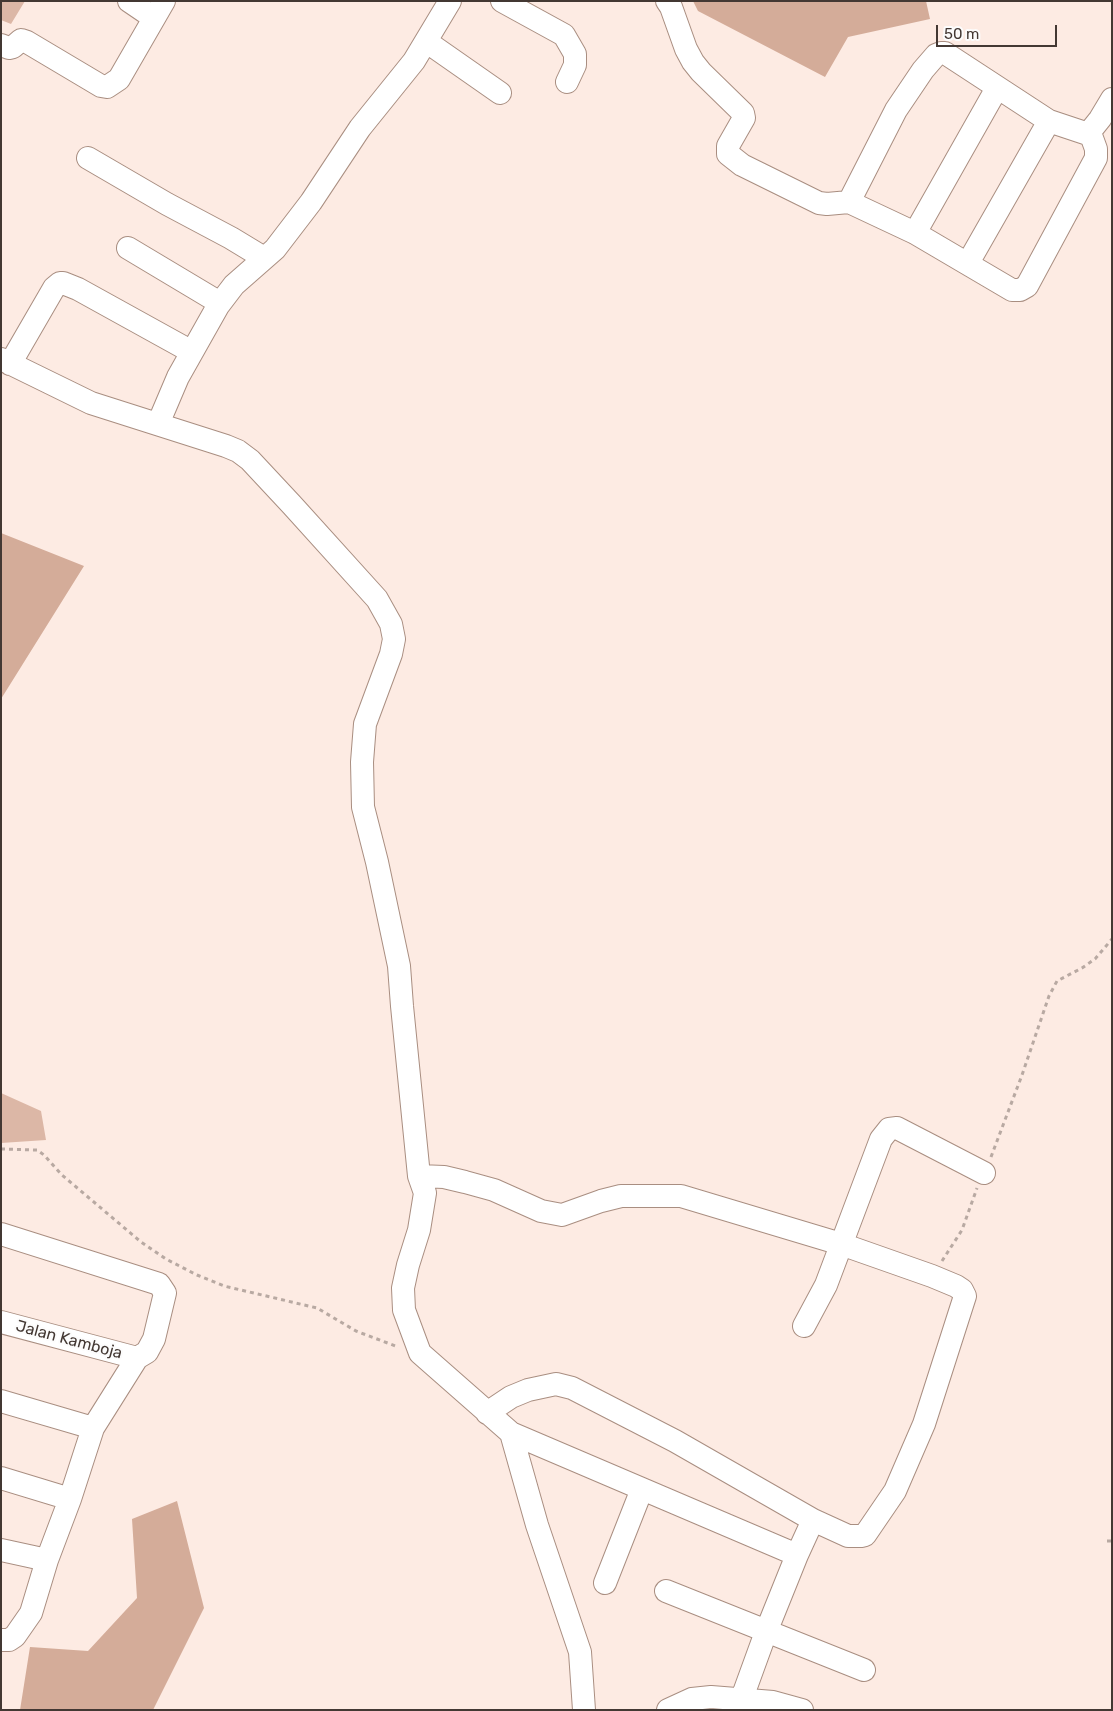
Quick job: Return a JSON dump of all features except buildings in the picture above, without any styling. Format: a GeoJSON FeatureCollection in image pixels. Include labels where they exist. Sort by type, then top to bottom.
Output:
{"type":"FeatureCollection","features":[{"type":"Feature","properties":{"kind":"street"},"geometry":{"type":"LineString","coordinates":[[1,45],[9,48],[21,40],[27,42],[101,86],[107,87],[119,79],[159,10],[130,1]]}},
{"type":"Feature","properties":{"kind":"street"},"geometry":{"type":"LineString","coordinates":[[158,424],[178,377],[220,303],[234,285],[281,242],[311,202],[360,128],[414,61],[450,1]]}},
{"type":"Feature","properties":{"kind":"street"},"geometry":{"type":"LineString","coordinates":[[502,1],[564,35],[575,54],[575,65],[567,82]]}},
{"type":"Feature","properties":{"kind":"street"},"geometry":{"type":"LineString","coordinates":[[666,1],[671,8],[686,49],[693,62],[743,113],[744,118],[728,146],[728,154],[742,165],[819,203],[849,202],[915,233],[1016,291],[1024,288],[1096,158],[1096,149],[1092,138],[1088,134],[1049,121],[945,53],[936,55],[923,70],[896,110],[849,202]]}},
{"type":"Feature","properties":{"kind":"street"},"geometry":{"type":"LineString","coordinates":[[427,42],[500,93]]}},
{"type":"Feature","properties":{"kind":"street"},"geometry":{"type":"LineString","coordinates":[[915,233],[997,88]]}},
{"type":"Feature","properties":{"kind":"street"},"geometry":{"type":"LineString","coordinates":[[1088,134],[1112,99]]}},
{"type":"Feature","properties":{"kind":"street"},"geometry":{"type":"LineString","coordinates":[[968,263],[1049,121]]}},
{"type":"Feature","properties":{"kind":"street"},"geometry":{"type":"LineString","coordinates":[[88,158],[264,258]]}},
{"type":"Feature","properties":{"kind":"street"},"geometry":{"type":"LineString","coordinates":[[128,248],[220,303]]}},
{"type":"Feature","properties":{"kind":"street"},"geometry":{"type":"LineString","coordinates":[[192,352],[78,289],[60,283],[54,288],[6,362],[91,403],[238,451],[250,460],[377,599],[391,624],[394,639],[391,654],[365,724],[362,762],[363,806],[399,966],[402,1016],[419,1176],[424,1193],[419,1230],[403,1288],[404,1310],[420,1353],[511,1433],[797,1555]]}},
{"type":"Feature","properties":{"kind":"street"},"geometry":{"type":"LineString","coordinates":[[804,1326],[826,1286],[881,1140],[889,1128],[897,1128],[984,1173]]}},
{"type":"Feature","properties":{"kind":"street"},"geometry":{"type":"LineString","coordinates":[[419,1176],[444,1177],[466,1182],[494,1190],[541,1211],[562,1215],[621,1196],[681,1196],[842,1244],[956,1286],[962,1290],[965,1296],[924,1424],[895,1491],[865,1535],[861,1536],[848,1536],[813,1520],[675,1441],[572,1388],[556,1384],[528,1390],[511,1397],[487,1413]]}},
{"type":"Feature","properties":{"kind":"street"},"geometry":{"type":"LineString","coordinates":[[1,1234],[160,1284],[165,1294],[154,1339],[147,1352],[137,1358],[93,1428],[70,1499],[47,1560],[31,1613],[15,1636],[9,1640],[1,1640]]}},
{"type":"Feature","properties":{"kind":"street","name":"Jalan Kamboja"},"geometry":{"type":"LineString","coordinates":[[1,1322],[137,1358]]}},
{"type":"Feature","properties":{"kind":"street"},"geometry":{"type":"LineString","coordinates":[[1,1401],[93,1428]]}},
{"type":"Feature","properties":{"kind":"street"},"geometry":{"type":"LineString","coordinates":[[511,1433],[537,1525],[580,1652],[584,1710]]}},
{"type":"Feature","properties":{"kind":"street"},"geometry":{"type":"LineString","coordinates":[[1,1478],[70,1499]]}},
{"type":"Feature","properties":{"kind":"street"},"geometry":{"type":"LineString","coordinates":[[605,1583],[642,1490]]}},
{"type":"Feature","properties":{"kind":"street"},"geometry":{"type":"LineString","coordinates":[[742,1698],[766,1632],[813,1520]]}},
{"type":"Feature","properties":{"kind":"street"},"geometry":{"type":"LineString","coordinates":[[1,1550],[47,1560]]}},
{"type":"Feature","properties":{"kind":"street"},"geometry":{"type":"LineString","coordinates":[[666,1591],[864,1670]]}},
{"type":"Feature","properties":{"kind":"street"},"geometry":{"type":"LineString","coordinates":[[668,1710],[692,1699],[711,1697],[742,1698],[772,1702],[802,1710]]}},
{"type":"Feature","properties":{"kind":"path"},"geometry":{"type":"LineString","coordinates":[[932,1276],[962,1230],[1022,1075],[1049,996],[1057,981],[1095,959],[1112,938]]}},
{"type":"Feature","properties":{"kind":"path"},"geometry":{"type":"LineString","coordinates":[[1,1149],[37,1150],[62,1175],[141,1242],[166,1259],[197,1275],[224,1286],[317,1308],[356,1331],[420,1353]]}},
{"type":"Feature","properties":{"kind":"shaded area"},"geometry":{"type":"Polygon","coordinates":[[[1,1],[25,1],[11,24],[1,20],[1,1]]]}},
{"type":"Feature","properties":{"kind":"shaded area"},"geometry":{"type":"Polygon","coordinates":[[[693,1],[926,1],[930,19],[848,37],[825,77],[698,11],[693,1]]]}},
{"type":"Feature","properties":{"kind":"shaded area"},"geometry":{"type":"Polygon","coordinates":[[[1,533],[84,566],[1,699],[1,533]]]}},
{"type":"Feature","properties":{"kind":"shaded area"},"geometry":{"type":"Polygon","coordinates":[[[1,1093],[41,1111],[46,1140],[1,1143],[1,1093]]]}},
{"type":"Feature","properties":{"kind":"shaded area"},"geometry":{"type":"Polygon","coordinates":[[[177,1501],[204,1608],[153,1710],[20,1710],[30,1647],[88,1651],[137,1598],[132,1519],[177,1501]]]}}]}
